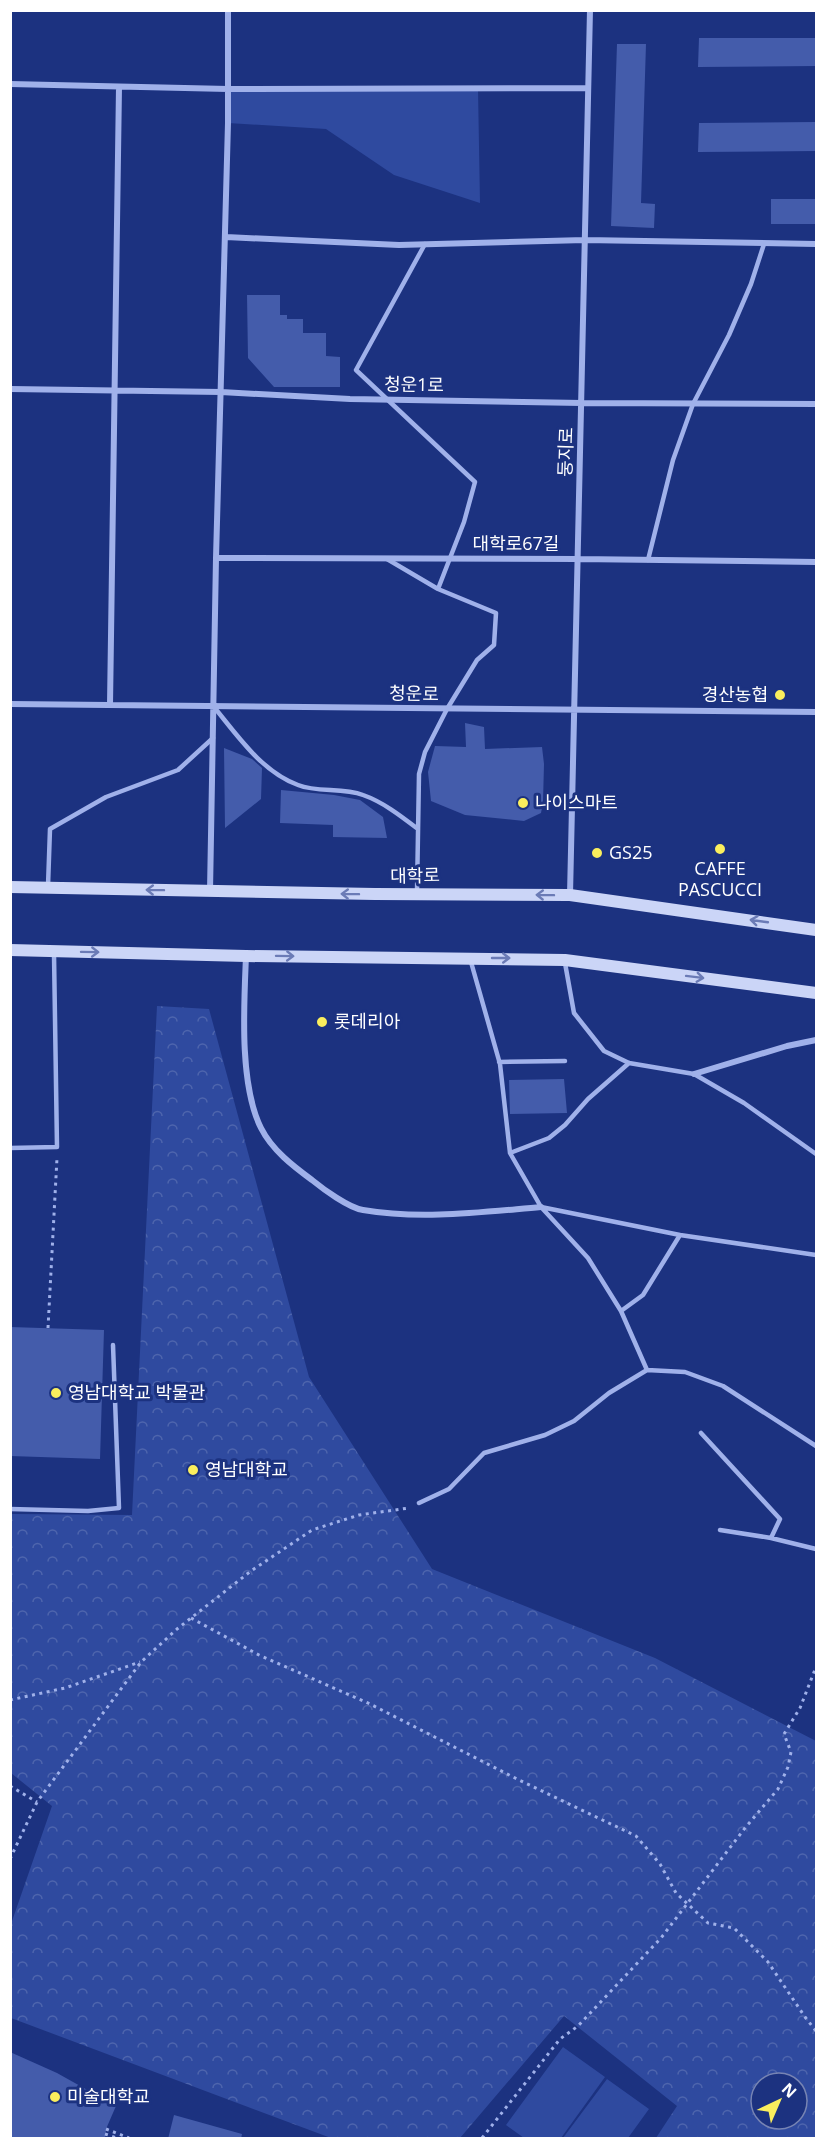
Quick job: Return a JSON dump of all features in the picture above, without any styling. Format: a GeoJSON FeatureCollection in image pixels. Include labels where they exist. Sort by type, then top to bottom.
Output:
{"type":"FeatureCollection","features":[{"type":"Feature","properties":{"kind":"main road","name":"대학로"},"geometry":{"type":"LineString","coordinates":[[10,887],[570,895],[816,930]]}},
{"type":"Feature","properties":{"kind":"main road"},"geometry":{"type":"LineString","coordinates":[[10,950],[565,960],[816,993]]}},
{"type":"Feature","properties":{"kind":"street"},"geometry":{"type":"LineString","coordinates":[[210,891],[216,558],[226,237],[228,10]]}},
{"type":"Feature","properties":{"kind":"street","name":"둥지로"},"geometry":{"type":"LineString","coordinates":[[570,895],[590,10]]}},
{"type":"Feature","properties":{"kind":"street"},"geometry":{"type":"LineString","coordinates":[[10,84],[228,89],[588,88]]}},
{"type":"Feature","properties":{"kind":"street"},"geometry":{"type":"LineString","coordinates":[[110,705],[119,87]]}},
{"type":"Feature","properties":{"kind":"street"},"geometry":{"type":"LineString","coordinates":[[226,237],[399,245],[585,240],[816,244]]}},
{"type":"Feature","properties":{"kind":"street","name":"청운1로"},"geometry":{"type":"LineString","coordinates":[[10,389],[221,392],[387,399],[582,403],[816,404]]}},
{"type":"Feature","properties":{"kind":"street","name":"대학로67길"},"geometry":{"type":"LineString","coordinates":[[216,558],[816,562]]}},
{"type":"Feature","properties":{"kind":"street","name":"청운로"},"geometry":{"type":"LineString","coordinates":[[10,704],[816,712]]}},
{"type":"Feature","properties":{"kind":"street"},"geometry":{"type":"LineString","coordinates":[[246,956],[245,1047],[252,1102],[262,1129],[284,1159],[320,1187],[360,1210],[401,1214],[454,1214],[541,1207]]}},
{"type":"Feature","properties":{"kind":"street"},"geometry":{"type":"LineString","coordinates":[[694,1074],[787,1046],[816,1040]]}},
{"type":"Feature","properties":{"kind":"lane"},"geometry":{"type":"LineString","coordinates":[[425,244],[356,370],[475,482],[464,522],[438,589]]}},
{"type":"Feature","properties":{"kind":"lane"},"geometry":{"type":"LineString","coordinates":[[648,560],[673,460],[693,404],[729,335],[751,284],[764,244]]}},
{"type":"Feature","properties":{"kind":"lane"},"geometry":{"type":"LineString","coordinates":[[385,558],[438,589],[496,613],[494,645],[477,660],[447,709],[425,752],[419,774],[417,894]]}},
{"type":"Feature","properties":{"kind":"lane"},"geometry":{"type":"LineString","coordinates":[[214,706],[246,745],[278,775],[300,786],[362,794],[392,810],[418,829]]}},
{"type":"Feature","properties":{"kind":"lane"},"geometry":{"type":"LineString","coordinates":[[48,888],[50,829],[106,797],[178,770],[213,738]]}},
{"type":"Feature","properties":{"kind":"lane"},"geometry":{"type":"LineString","coordinates":[[10,1148],[57,1147],[54,951]]}},
{"type":"Feature","properties":{"kind":"lane"},"geometry":{"type":"LineString","coordinates":[[470,959],[499,1062],[510,1153],[541,1207],[588,1258],[621,1311],[647,1370]]}},
{"type":"Feature","properties":{"kind":"lane"},"geometry":{"type":"LineString","coordinates":[[565,960],[574,1013],[604,1050],[629,1063],[694,1074],[744,1103],[816,1154]]}},
{"type":"Feature","properties":{"kind":"lane"},"geometry":{"type":"LineString","coordinates":[[499,1062],[565,1061]]}},
{"type":"Feature","properties":{"kind":"lane"},"geometry":{"type":"LineString","coordinates":[[510,1153],[549,1138],[629,1063]]}},
{"type":"Feature","properties":{"kind":"lane"},"geometry":{"type":"LineString","coordinates":[[541,1207],[680,1234],[816,1255]]}},
{"type":"Feature","properties":{"kind":"lane"},"geometry":{"type":"LineString","coordinates":[[621,1311],[643,1295],[680,1234]]}},
{"type":"Feature","properties":{"kind":"lane"},"geometry":{"type":"LineString","coordinates":[[10,1509],[88,1511],[119,1508],[113,1345]]}},
{"type":"Feature","properties":{"kind":"lane"},"geometry":{"type":"LineString","coordinates":[[418,1503],[449,1489],[484,1453],[545,1435],[574,1421],[609,1393],[647,1370],[685,1372],[723,1386],[816,1446]]}},
{"type":"Feature","properties":{"kind":"lane"},"geometry":{"type":"LineString","coordinates":[[701,1433],[780,1519],[771,1538]]}},
{"type":"Feature","properties":{"kind":"lane"},"geometry":{"type":"LineString","coordinates":[[720,1530],[771,1538],[816,1549]]}},
{"type":"Feature","properties":{"kind":"path"},"geometry":{"type":"LineString","coordinates":[[48,1328],[57,1147]]}},
{"type":"Feature","properties":{"kind":"path"},"geometry":{"type":"LineString","coordinates":[[10,1859],[37,1802],[141,1662],[158,1645],[251,1571],[312,1530],[359,1515],[409,1508],[418,1503]]}},
{"type":"Feature","properties":{"kind":"path"},"geometry":{"type":"LineString","coordinates":[[191,1618],[259,1654],[370,1704],[519,1780],[636,1836],[660,1864],[676,1893],[708,1923],[734,1928],[768,1962],[816,2031]]}},
{"type":"Feature","properties":{"kind":"path"},"geometry":{"type":"LineString","coordinates":[[10,1700],[65,1688],[141,1662]]}},
{"type":"Feature","properties":{"kind":"path"},"geometry":{"type":"LineString","coordinates":[[482,2139],[560,2039],[578,2026],[657,1943],[778,1789],[788,1767],[791,1752],[784,1734],[800,1708],[816,1667]]}},
{"type":"Feature","properties":{"kind":"path"},"geometry":{"type":"LineString","coordinates":[[10,1786],[37,1802]]}},
{"type":"Feature","properties":{"kind":"path"},"geometry":{"type":"LineString","coordinates":[[117,2139],[106,2131],[129,2139]]}},
{"type":"Feature","properties":{"kind":"green space"},"geometry":{"type":"Polygon","coordinates":[[[228,89],[478,89],[480,203],[394,175],[326,129],[228,123],[228,89]]]}},
{"type":"Feature","properties":{"kind":"green space","name":"영남대학교"},"geometry":{"type":"Polygon","coordinates":[[[157,1006],[209,1009],[309,1377],[432,1569],[655,1658],[816,1741],[816,2138],[656,2138],[677,2106],[564,2016],[460,2138],[331,2138],[11,2018],[11,1924],[52,1806],[11,1773],[11,1514],[132,1515],[157,1006]]]}},
{"type":"Feature","properties":{"kind":"green space"},"geometry":{"type":"Polygon","coordinates":[[[563,2047],[605,2077],[561,2138],[524,2138],[506,2125],[563,2047]]]}},
{"type":"Feature","properties":{"kind":"green space"},"geometry":{"type":"Polygon","coordinates":[[[607,2079],[649,2109],[628,2138],[563,2138],[607,2079]]]}},
{"type":"Feature","properties":{"kind":"building"},"geometry":{"type":"Polygon","coordinates":[[[699,38],[816,38],[816,66],[698,67],[699,38]]]}},
{"type":"Feature","properties":{"kind":"building"},"geometry":{"type":"Polygon","coordinates":[[[617,44],[646,44],[641,203],[655,204],[654,228],[611,226],[617,44]]]}},
{"type":"Feature","properties":{"kind":"building"},"geometry":{"type":"Polygon","coordinates":[[[816,122],[816,151],[698,152],[699,123],[816,122]]]}},
{"type":"Feature","properties":{"kind":"building"},"geometry":{"type":"Polygon","coordinates":[[[771,199],[816,199],[816,224],[771,224],[771,199]]]}},
{"type":"Feature","properties":{"kind":"building"},"geometry":{"type":"Polygon","coordinates":[[[247,295],[280,295],[280,315],[287,315],[287,319],[303,319],[303,333],[326,333],[326,356],[340,357],[340,387],[274,387],[248,358],[247,295]]]}},
{"type":"Feature","properties":{"kind":"building"},"geometry":{"type":"Polygon","coordinates":[[[465,723],[484,727],[485,749],[542,747],[544,764],[541,813],[524,821],[465,815],[431,801],[428,772],[435,746],[466,747],[465,723]]]}},
{"type":"Feature","properties":{"kind":"building"},"geometry":{"type":"Polygon","coordinates":[[[224,748],[252,759],[262,768],[261,799],[225,828],[224,748]]]}},
{"type":"Feature","properties":{"kind":"building"},"geometry":{"type":"Polygon","coordinates":[[[281,790],[360,800],[383,817],[387,838],[333,837],[333,825],[280,823],[281,790]]]}},
{"type":"Feature","properties":{"kind":"building"},"geometry":{"type":"Polygon","coordinates":[[[564,1079],[567,1113],[510,1114],[509,1080],[564,1079]]]}},
{"type":"Feature","properties":{"kind":"building","name":"영남대학교 박물관"},"geometry":{"type":"Polygon","coordinates":[[[10,1327],[104,1330],[100,1459],[10,1456],[10,1327]]]}},
{"type":"Feature","properties":{"kind":"building","name":"미술대학교"},"geometry":{"type":"Polygon","coordinates":[[[10,2052],[57,2073],[116,2106],[106,2129],[105,2139],[10,2139],[10,2052]]]}},
{"type":"Feature","properties":{"kind":"building"},"geometry":{"type":"Polygon","coordinates":[[[174,2115],[242,2134],[241,2139],[168,2139],[174,2115]]]}},
{"type":"Feature","properties":{"kind":"place","name":"경산농협"},"geometry":{"type":"Point","coordinates":[780,695]}},
{"type":"Feature","properties":{"kind":"place","name":"나이스마트"},"geometry":{"type":"Point","coordinates":[523,803]}},
{"type":"Feature","properties":{"kind":"place","name":"CAFFE PASCUCCI"},"geometry":{"type":"Point","coordinates":[720,849]}},
{"type":"Feature","properties":{"kind":"place","name":"GS25"},"geometry":{"type":"Point","coordinates":[597,853]}},
{"type":"Feature","properties":{"kind":"place","name":"롯데리아"},"geometry":{"type":"Point","coordinates":[322,1022]}},
{"type":"Feature","properties":{"kind":"place","name":"영남대학교 박물관"},"geometry":{"type":"Point","coordinates":[56,1393]}},
{"type":"Feature","properties":{"kind":"place","name":"영남대학교"},"geometry":{"type":"Point","coordinates":[193,1470]}},
{"type":"Feature","properties":{"kind":"place","name":"미술대학교"},"geometry":{"type":"Point","coordinates":[55,2097]}}]}
